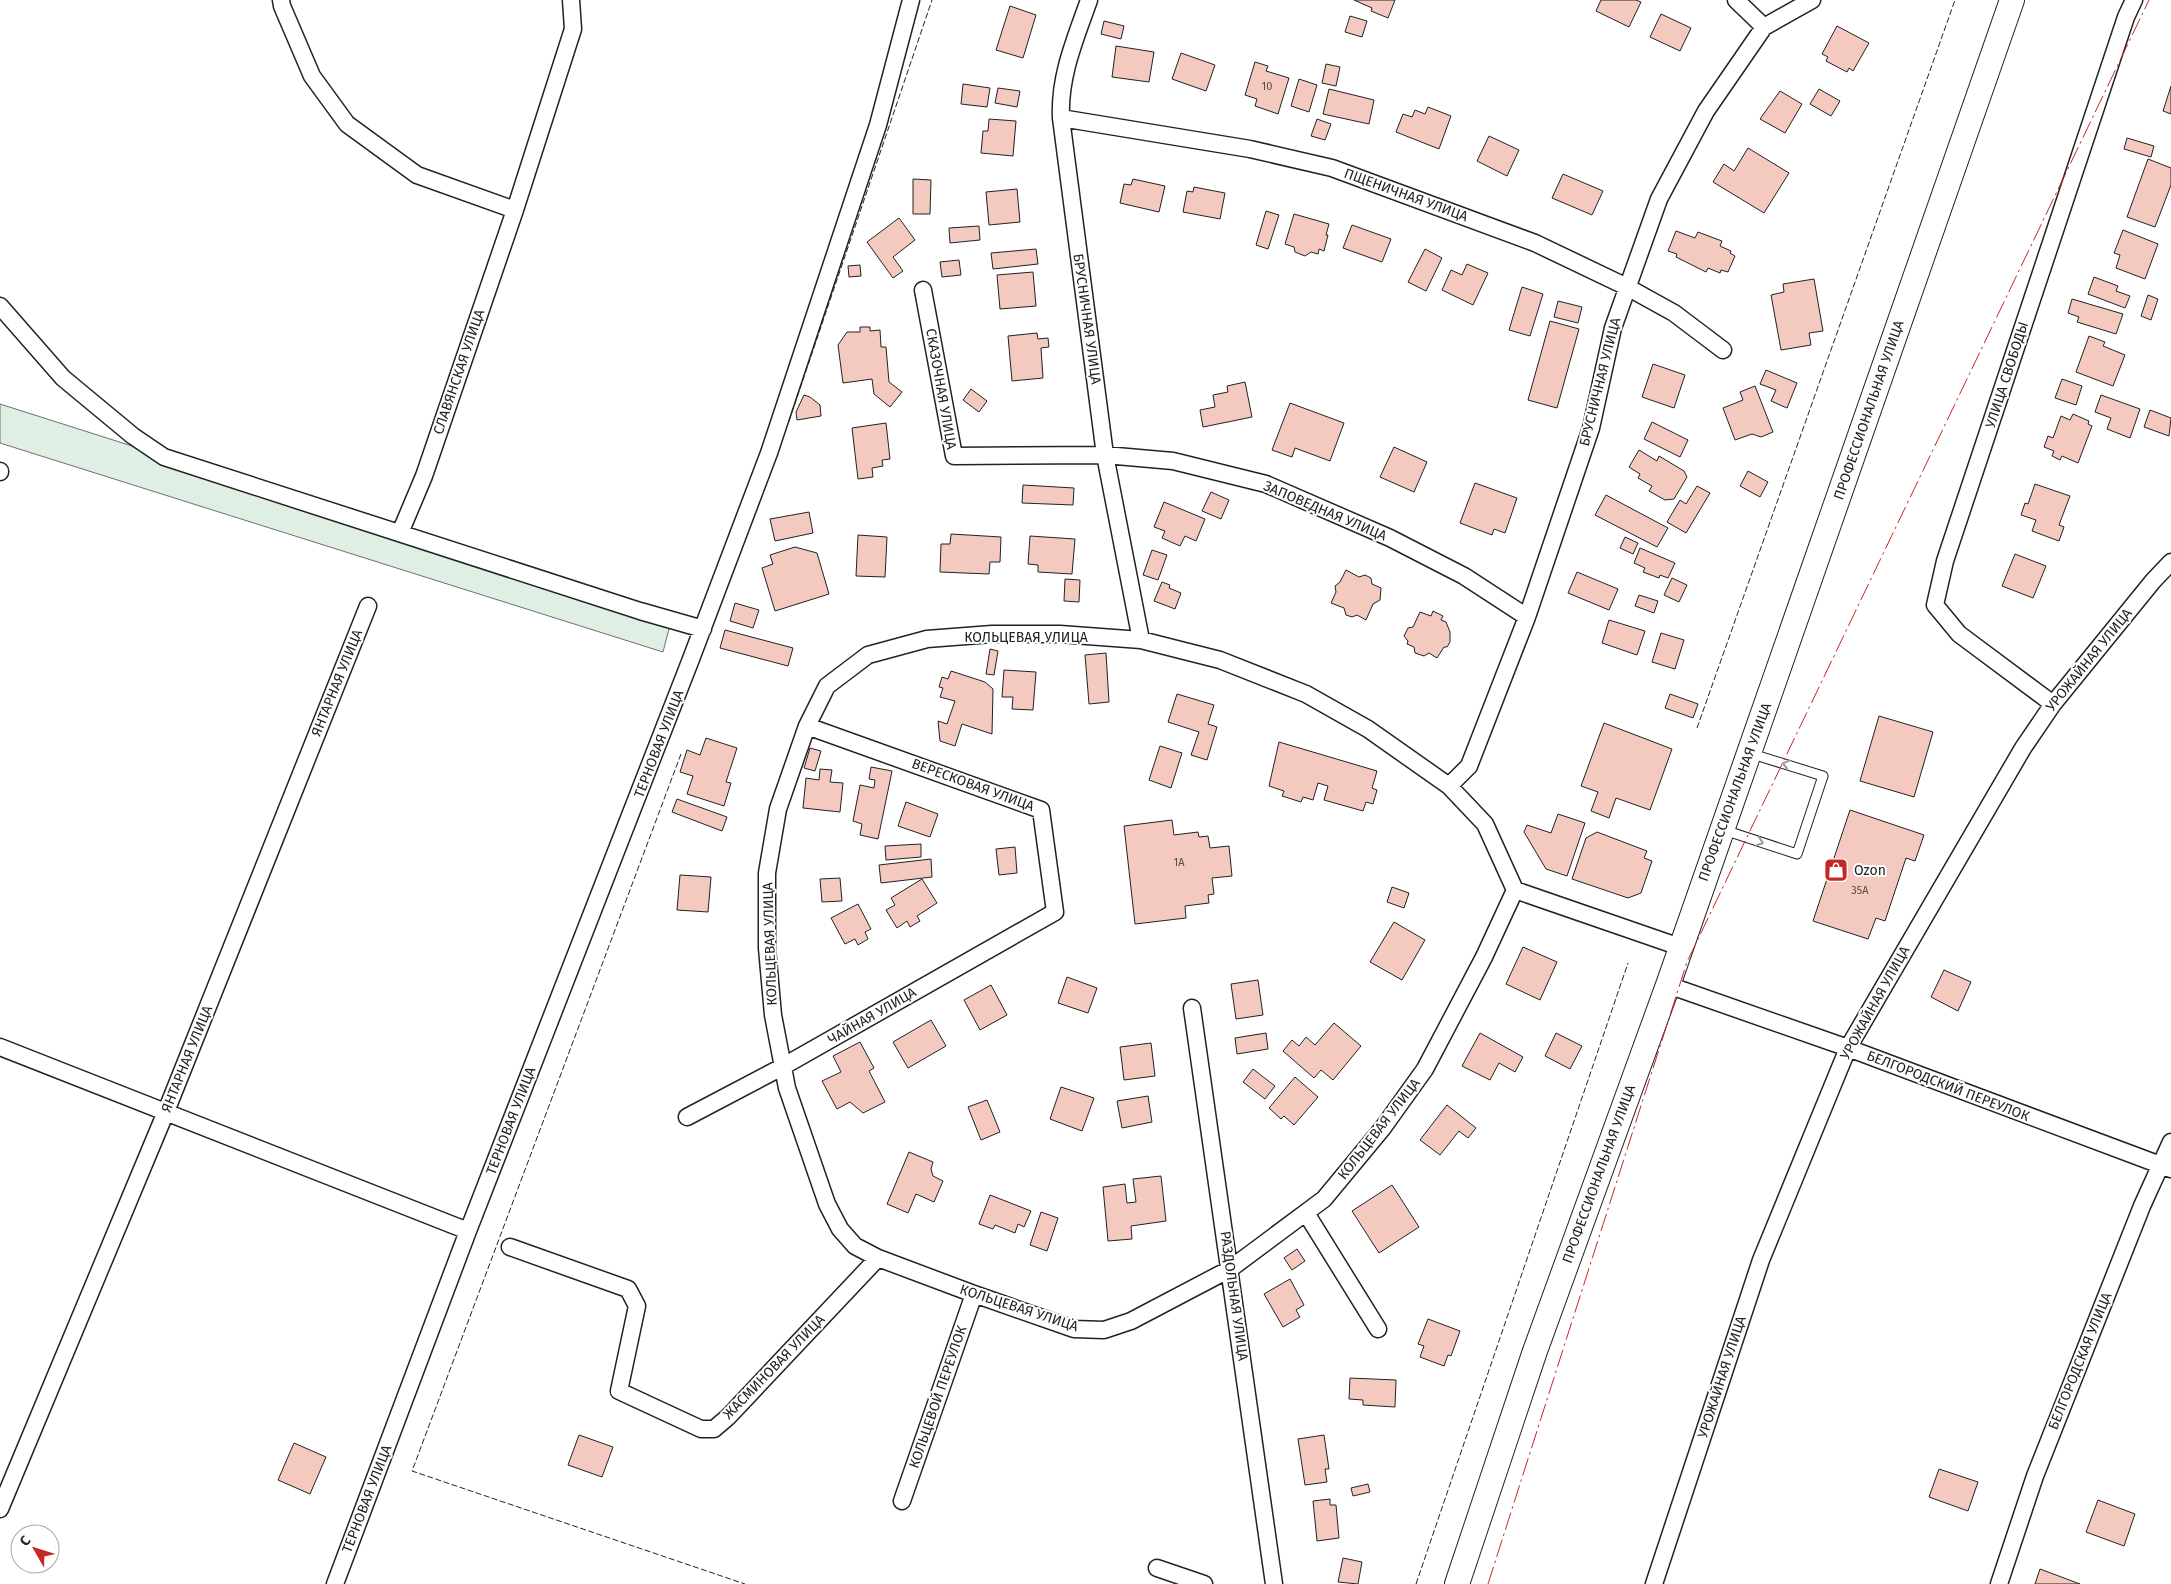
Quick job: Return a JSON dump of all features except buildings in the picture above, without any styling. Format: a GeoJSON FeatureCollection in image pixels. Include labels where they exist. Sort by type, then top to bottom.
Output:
{"type":"FeatureCollection","features":[{"type":"Feature","properties":{"kind":"street"},"geometry":{"type":"LineString","coordinates":[[282,0],[282,6],[312,76],[347,124],[417,175],[515,210]]}},
{"type":"Feature","properties":{"kind":"street","name":"СЛАВЯНСКАЯ УЛИЦА"},"geometry":{"type":"LineString","coordinates":[[400,533],[424,476],[515,210],[573,29],[571,0]]}},
{"type":"Feature","properties":{"kind":"street","name":"ТЕРНОВАЯ УЛИЦА"},"geometry":{"type":"LineString","coordinates":[[335,1584],[468,1231],[692,659],[768,453],[878,125],[911,0]]}},
{"type":"Feature","properties":{"kind":"street","name":"БРУСНИЧНАЯ УЛИЦА"},"geometry":{"type":"LineString","coordinates":[[1088,0],[1063,80],[1060,95],[1061,118],[1105,455],[1141,640]]}},
{"type":"Feature","properties":{"kind":"street"},"geometry":{"type":"LineString","coordinates":[[1736,0],[1764,27],[1812,0]]}},
{"type":"Feature","properties":{"kind":"street","name":"ПРОФЕССИОНАЛЬНАЯ УЛИЦА"},"geometry":{"type":"LineString","coordinates":[[1457,1584],[1535,1351],[1668,985],[2012,0]]}},
{"type":"Feature","properties":{"kind":"street","name":"УЛИЦА СВОБОДЫ"},"geometry":{"type":"LineString","coordinates":[[2052,704],[1959,634],[1935,605],[1945,561],[2126,17],[2134,0]]}},
{"type":"Feature","properties":{"kind":"street","name":"БРУСНИЧНАЯ УЛИЦА"},"geometry":{"type":"LineString","coordinates":[[1449,786],[1469,766],[1527,617],[1591,428],[1613,328],[1659,199],[1706,111],[1764,27]]}},
{"type":"Feature","properties":{"kind":"street","name":"ПЩЕНИЧНАЯ УЛИЦА"},"geometry":{"type":"LineString","coordinates":[[1061,118],[1250,149],[1332,168],[1535,243],[1627,287],[1674,313],[1723,350]]}},
{"type":"Feature","properties":{"kind":"street","name":"СКАЗОЧНАЯ УЛИЦА"},"geometry":{"type":"LineString","coordinates":[[924,290],[954,456],[1105,455]]}},
{"type":"Feature","properties":{"kind":"street"},"geometry":{"type":"LineString","coordinates":[[0,306],[63,378],[133,436],[164,457],[640,611],[703,629]]}},
{"type":"Feature","properties":{"kind":"street","name":"ЗАПОВЕДНАЯ УЛИЦА"},"geometry":{"type":"LineString","coordinates":[[1105,455],[1173,461],[1266,484],[1398,542],[1464,576],[1527,617]]}},
{"type":"Feature","properties":{"kind":"street","name":"УРОЖАЙНАЯ УЛИЦА"},"geometry":{"type":"LineString","coordinates":[[1654,1584],[1761,1260],[1848,1048],[1972,832],[2052,704],[2153,580],[2171,562]]}},
{"type":"Feature","properties":{"kind":"street","name":"ЯНТАРНАЯ УЛИЦА"},"geometry":{"type":"LineString","coordinates":[[0,1510],[165,1114],[368,606]]}},
{"type":"Feature","properties":{"kind":"street","name":"КОЛЬЦЕВАЯ УЛИЦА"},"geometry":{"type":"LineString","coordinates":[[992,634],[1060,634],[1141,640],[1220,660],[1306,694],[1368,729],[1449,786],[1485,824],[1515,890],[1484,957],[1425,1069],[1377,1136],[1324,1199],[1230,1269],[1131,1321],[1104,1330],[1074,1328],[974,1294],[878,1258],[855,1246],[840,1229],[832,1212],[787,1088],[782,1068],[772,1015],[767,948],[767,873],[778,809],[807,726],[826,686],[868,655],[927,639],[992,634]]}},
{"type":"Feature","properties":{"kind":"street","name":"ВЕРЕСКОВАЯ УЛИЦА"},"geometry":{"type":"LineString","coordinates":[[807,726],[1041,810],[1055,912]]}},
{"type":"Feature","properties":{"kind":"street"},"geometry":{"type":"LineString","coordinates":[[1515,890],[1680,947]]}},
{"type":"Feature","properties":{"kind":"street","name":"ЧАЙНАЯ УЛИЦА"},"geometry":{"type":"LineString","coordinates":[[688,1117],[782,1068],[1055,912]]}},
{"type":"Feature","properties":{"kind":"street","name":"БЕЛГОРОДСКИЙ ПЕРЕУЛОК"},"geometry":{"type":"LineString","coordinates":[[1668,985],[1848,1048],[2165,1167]]}},
{"type":"Feature","properties":{"kind":"street","name":"РАЗДОЛЬНАЯ УЛИЦА"},"geometry":{"type":"LineString","coordinates":[[1192,1008],[1274,1584]]}},
{"type":"Feature","properties":{"kind":"street"},"geometry":{"type":"LineString","coordinates":[[0,1047],[165,1114],[468,1231]]}},
{"type":"Feature","properties":{"kind":"street","name":"БЕЛГОРОДСКАЯ УЛИЦА"},"geometry":{"type":"LineString","coordinates":[[1998,1584],[2035,1476],[2165,1167],[2171,1142]]}},
{"type":"Feature","properties":{"kind":"street"},"geometry":{"type":"LineString","coordinates":[[1306,1213],[1378,1329]]}},
{"type":"Feature","properties":{"kind":"street","name":"ЖАСМИНОВАЯ УЛИЦА"},"geometry":{"type":"LineString","coordinates":[[510,1247],[628,1289],[637,1306],[619,1391],[701,1429],[714,1429],[728,1417],[878,1258]]}},
{"type":"Feature","properties":{"kind":"street","name":"КОЛЬЦЕВОЙ ПЕРЕУЛОК"},"geometry":{"type":"LineString","coordinates":[[902,1501],[974,1294]]}},
{"type":"Feature","properties":{"kind":"street"},"geometry":{"type":"LineString","coordinates":[[1157,1568],[1204,1584]]}},
{"type":"Feature","properties":{"kind":"lane"},"geometry":{"type":"LineString","coordinates":[[1722,829],[1797,854],[1823,776],[1749,753]]}},
{"type":"Feature","properties":{"kind":"green space"},"geometry":{"type":"Polygon","coordinates":[[[0,404],[644,609],[670,625],[663,652],[0,443],[0,404]]]}},
{"type":"Feature","properties":{"kind":"fence"},"geometry":{"type":"LineString","coordinates":[[789,421],[932,0]]}},
{"type":"Feature","properties":{"kind":"fence"},"geometry":{"type":"LineString","coordinates":[[1697,728],[1955,0]]}},
{"type":"Feature","properties":{"kind":"fence"},"geometry":{"type":"LineString","coordinates":[[681,754],[412,1471],[745,1584]]}},
{"type":"Feature","properties":{"kind":"fence"},"geometry":{"type":"LineString","coordinates":[[1416,1584],[1628,963]]}},
{"type":"Feature","properties":{"kind":"power"},"geometry":{"type":"LineString","coordinates":[[1488,1584],[1687,962],[2149,0]]}},
{"type":"Feature","properties":{"kind":"place","name":"Ozon"},"geometry":{"type":"Point","coordinates":[1836,870]}}]}
